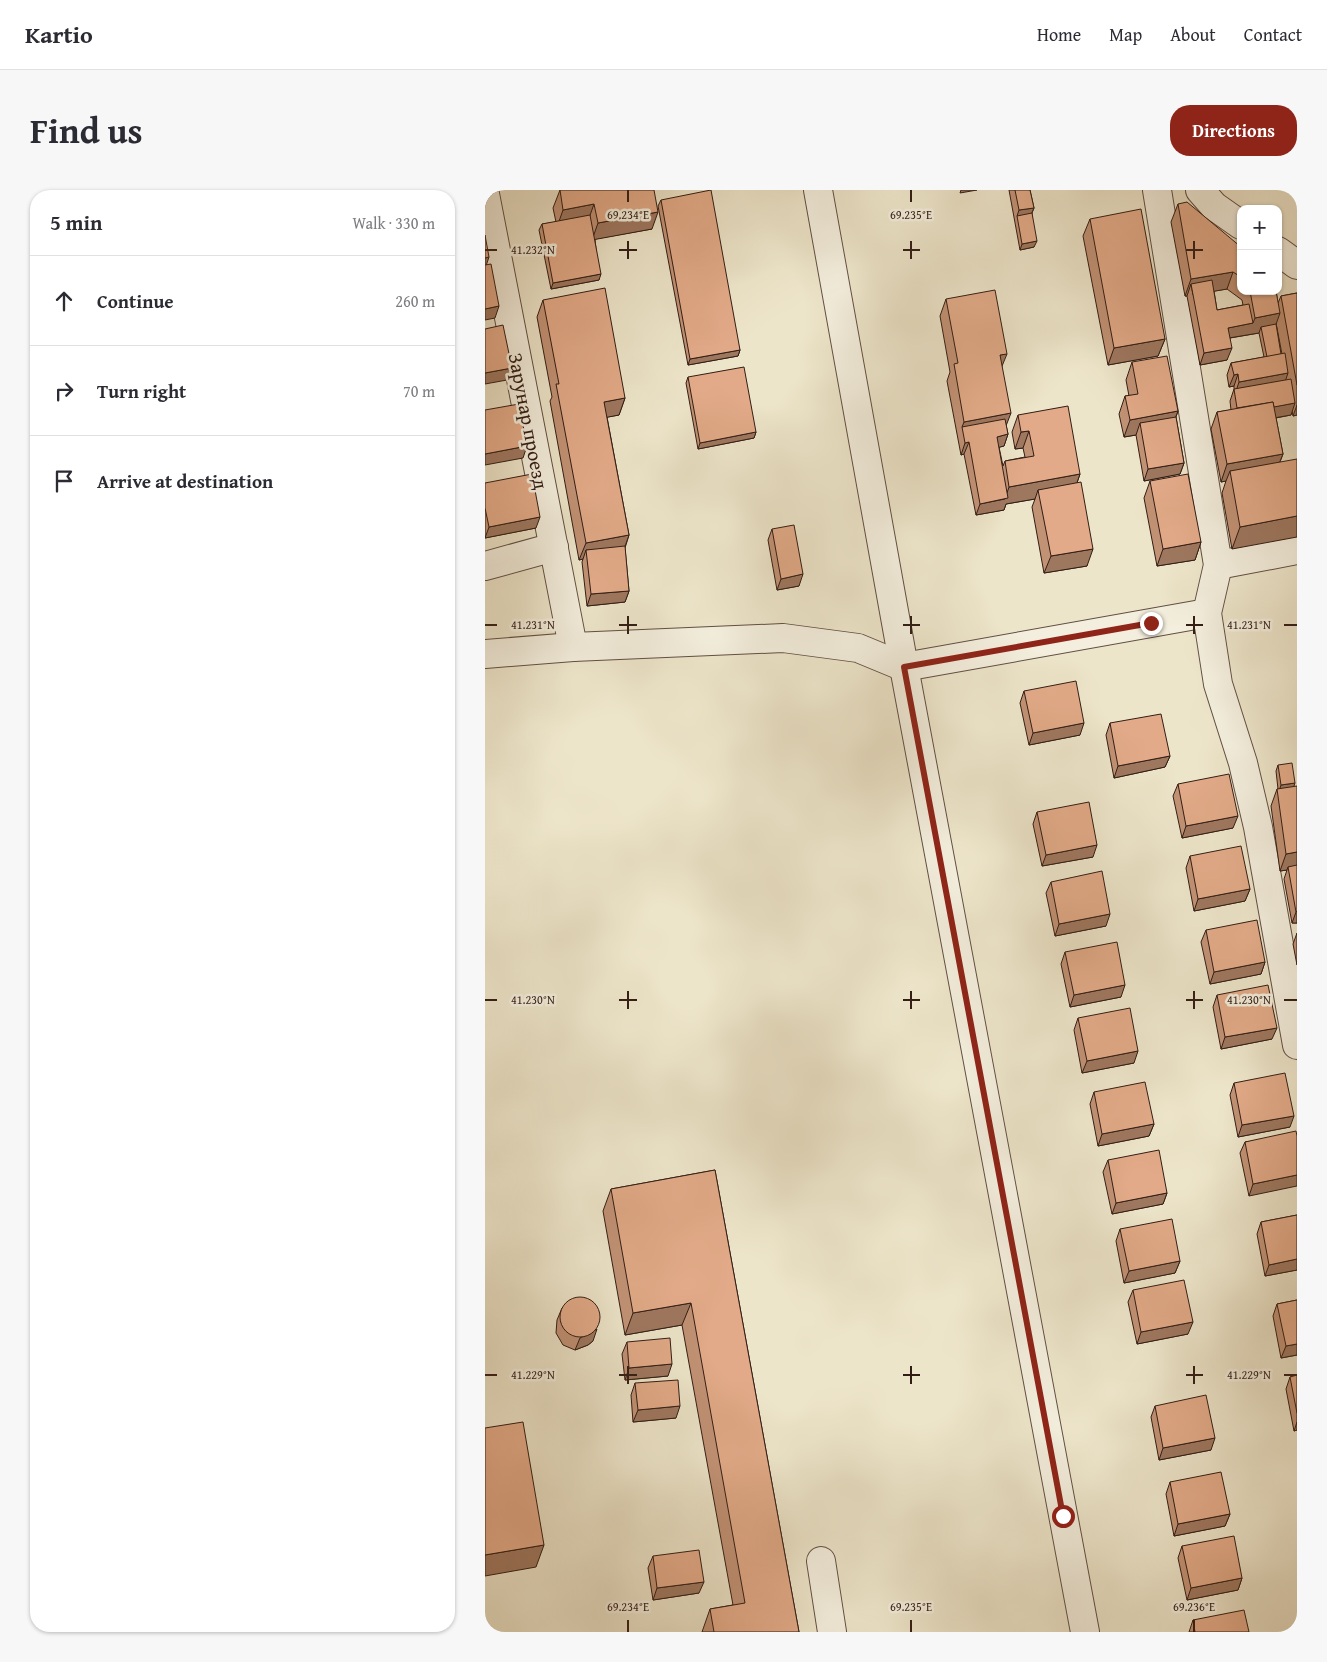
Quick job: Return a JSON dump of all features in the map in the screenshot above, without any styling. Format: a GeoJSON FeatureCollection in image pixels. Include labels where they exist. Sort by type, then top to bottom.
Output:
{"type":"FeatureCollection","features":[{"type":"Feature","properties":{"kind":"street"},"geometry":{"type":"LineString","coordinates":[[819,190],[904,667],[1085,1632]]}},
{"type":"Feature","properties":{"kind":"street"},"geometry":{"type":"LineString","coordinates":[[1157,190],[1218,565],[1207,613],[1218,684],[1243,763],[1258,827],[1297,1045]]}},
{"type":"Feature","properties":{"kind":"street"},"geometry":{"type":"LineString","coordinates":[[1200,190],[1214,206],[1237,222]]}},
{"type":"Feature","properties":{"kind":"street","name":"Зарунар проезд"},"geometry":{"type":"LineString","coordinates":[[485,194],[573,647]]}},
{"type":"Feature","properties":{"kind":"street"},"geometry":{"type":"LineString","coordinates":[[1282,254],[1297,265]]}},
{"type":"Feature","properties":{"kind":"street"},"geometry":{"type":"LineString","coordinates":[[485,566],[554,547]]}},
{"type":"Feature","properties":{"kind":"street"},"geometry":{"type":"LineString","coordinates":[[1218,565],[1297,550]]}},
{"type":"Feature","properties":{"kind":"street"},"geometry":{"type":"LineString","coordinates":[[485,654],[573,647],[783,638],[858,648],[904,667],[1207,613]]}},
{"type":"Feature","properties":{"kind":"street"},"geometry":{"type":"LineString","coordinates":[[821,1562],[832,1632]]}},
{"type":"Feature","properties":{"kind":"building"},"geometry":{"type":"Polygon","coordinates":[[[560,190],[654,190],[658,212],[598,223],[594,204],[563,210],[560,190]]]}},
{"type":"Feature","properties":{"kind":"building"},"geometry":{"type":"Polygon","coordinates":[[[711,190],[740,350],[690,359],[661,200],[711,190]]]}},
{"type":"Feature","properties":{"kind":"building"},"geometry":{"type":"Polygon","coordinates":[[[1015,190],[1030,190],[1034,208],[1019,210],[1015,190]]]}},
{"type":"Feature","properties":{"kind":"building"},"geometry":{"type":"Polygon","coordinates":[[[1187,202],[1237,244],[1237,274],[1233,272],[1191,279],[1178,204],[1187,202]]]}},
{"type":"Feature","properties":{"kind":"building"},"geometry":{"type":"Polygon","coordinates":[[[1141,209],[1165,339],[1114,348],[1090,219],[1141,209]]]}},
{"type":"Feature","properties":{"kind":"building"},"geometry":{"type":"Polygon","coordinates":[[[1032,213],[1037,241],[1022,244],[1017,216],[1032,213]]]}},
{"type":"Feature","properties":{"kind":"building"},"geometry":{"type":"Polygon","coordinates":[[[590,215],[601,274],[553,283],[542,224],[590,215]]]}},
{"type":"Feature","properties":{"kind":"building"},"geometry":{"type":"Polygon","coordinates":[[[485,235],[489,257],[485,258],[485,235]]]}},
{"type":"Feature","properties":{"kind":"building"},"geometry":{"type":"Polygon","coordinates":[[[491,264],[499,306],[485,309],[485,265],[491,264]]]}},
{"type":"Feature","properties":{"kind":"building"},"geometry":{"type":"Polygon","coordinates":[[[1212,280],[1217,310],[1249,304],[1253,323],[1228,328],[1232,348],[1204,353],[1191,284],[1212,280]]]}},
{"type":"Feature","properties":{"kind":"building"},"geometry":{"type":"Polygon","coordinates":[[[605,288],[625,398],[604,402],[629,535],[586,543],[556,384],[559,384],[543,300],[605,288]]]}},
{"type":"Feature","properties":{"kind":"building"},"geometry":{"type":"Polygon","coordinates":[[[995,290],[1007,354],[1000,355],[1011,413],[964,422],[954,364],[958,363],[946,299],[995,290]]]}},
{"type":"Feature","properties":{"kind":"building"},"geometry":{"type":"Polygon","coordinates":[[[1297,293],[1297,385],[1281,296],[1297,293]]]}},
{"type":"Feature","properties":{"kind":"building"},"geometry":{"type":"Polygon","coordinates":[[[1251,295],[1277,295],[1280,313],[1255,318],[1251,295]]]}},
{"type":"Feature","properties":{"kind":"building"},"geometry":{"type":"Polygon","coordinates":[[[1276,324],[1281,354],[1267,357],[1261,327],[1276,324]]]}},
{"type":"Feature","properties":{"kind":"building"},"geometry":{"type":"Polygon","coordinates":[[[503,325],[512,368],[485,373],[485,329],[503,325]]]}},
{"type":"Feature","properties":{"kind":"building"},"geometry":{"type":"Polygon","coordinates":[[[1285,353],[1288,373],[1239,382],[1238,374],[1234,375],[1231,363],[1285,353]]]}},
{"type":"Feature","properties":{"kind":"building"},"geometry":{"type":"Polygon","coordinates":[[[1167,356],[1178,411],[1130,420],[1125,396],[1138,394],[1132,362],[1167,356]]]}},
{"type":"Feature","properties":{"kind":"building"},"geometry":{"type":"Polygon","coordinates":[[[744,367],[756,432],[700,443],[688,377],[744,367]]]}},
{"type":"Feature","properties":{"kind":"building"},"geometry":{"type":"Polygon","coordinates":[[[1291,379],[1295,403],[1274,407],[1273,402],[1237,408],[1234,389],[1291,379]]]}},
{"type":"Feature","properties":{"kind":"building"},"geometry":{"type":"Polygon","coordinates":[[[1273,402],[1283,454],[1227,464],[1217,412],[1273,402]]]}},
{"type":"Feature","properties":{"kind":"building"},"geometry":{"type":"Polygon","coordinates":[[[519,404],[527,446],[485,454],[485,410],[519,404]]]}},
{"type":"Feature","properties":{"kind":"building"},"geometry":{"type":"Polygon","coordinates":[[[1068,406],[1080,474],[1009,487],[1005,461],[1034,456],[1029,431],[1021,432],[1018,415],[1068,406]]]}},
{"type":"Feature","properties":{"kind":"building"},"geometry":{"type":"Polygon","coordinates":[[[1176,417],[1184,463],[1148,469],[1140,423],[1176,417]]]}},
{"type":"Feature","properties":{"kind":"building"},"geometry":{"type":"Polygon","coordinates":[[[1005,419],[1008,434],[997,437],[1008,498],[980,504],[969,442],[965,443],[962,427],[1005,419]]]}},
{"type":"Feature","properties":{"kind":"building"},"geometry":{"type":"Polygon","coordinates":[[[1297,459],[1297,516],[1240,527],[1230,471],[1297,459]]]}},
{"type":"Feature","properties":{"kind":"building"},"geometry":{"type":"Polygon","coordinates":[[[532,474],[540,517],[489,527],[485,508],[485,483],[532,474]]]}},
{"type":"Feature","properties":{"kind":"building"},"geometry":{"type":"Polygon","coordinates":[[[1188,474],[1201,542],[1163,549],[1150,481],[1188,474]]]}},
{"type":"Feature","properties":{"kind":"building"},"geometry":{"type":"Polygon","coordinates":[[[1081,482],[1093,549],[1051,556],[1038,490],[1081,482]]]}},
{"type":"Feature","properties":{"kind":"building"},"geometry":{"type":"Polygon","coordinates":[[[794,525],[803,574],[781,579],[772,529],[794,525]]]}},
{"type":"Feature","properties":{"kind":"building"},"geometry":{"type":"Polygon","coordinates":[[[625,546],[629,591],[591,594],[586,550],[625,546]]]}},
{"type":"Feature","properties":{"kind":"building"},"geometry":{"type":"Polygon","coordinates":[[[1076,681],[1084,723],[1033,733],[1024,691],[1076,681]]]}},
{"type":"Feature","properties":{"kind":"building"},"geometry":{"type":"Polygon","coordinates":[[[1161,714],[1170,756],[1118,766],[1110,723],[1161,714]]]}},
{"type":"Feature","properties":{"kind":"building"},"geometry":{"type":"Polygon","coordinates":[[[1292,763],[1295,783],[1281,785],[1278,765],[1292,763]]]}},
{"type":"Feature","properties":{"kind":"building"},"geometry":{"type":"Polygon","coordinates":[[[1229,774],[1238,816],[1186,826],[1178,784],[1229,774]]]}},
{"type":"Feature","properties":{"kind":"building"},"geometry":{"type":"Polygon","coordinates":[[[1297,786],[1297,852],[1286,854],[1277,789],[1297,786]]]}},
{"type":"Feature","properties":{"kind":"building"},"geometry":{"type":"Polygon","coordinates":[[[1089,802],[1097,845],[1046,855],[1037,812],[1089,802]]]}},
{"type":"Feature","properties":{"kind":"building"},"geometry":{"type":"Polygon","coordinates":[[[1241,846],[1250,889],[1198,899],[1190,856],[1241,846]]]}},
{"type":"Feature","properties":{"kind":"building"},"geometry":{"type":"Polygon","coordinates":[[[1297,865],[1297,911],[1296,912],[1288,867],[1297,865]]]}},
{"type":"Feature","properties":{"kind":"building"},"geometry":{"type":"Polygon","coordinates":[[[1102,871],[1110,914],[1059,924],[1051,882],[1102,871]]]}},
{"type":"Feature","properties":{"kind":"building"},"geometry":{"type":"Polygon","coordinates":[[[1257,920],[1265,962],[1214,972],[1206,930],[1257,920]]]}},
{"type":"Feature","properties":{"kind":"building"},"geometry":{"type":"Polygon","coordinates":[[[1117,942],[1125,985],[1074,995],[1065,952],[1117,942]]]}},
{"type":"Feature","properties":{"kind":"building"},"geometry":{"type":"Polygon","coordinates":[[[1268,985],[1277,1028],[1225,1037],[1217,995],[1268,985]]]}},
{"type":"Feature","properties":{"kind":"building"},"geometry":{"type":"Polygon","coordinates":[[[1130,1008],[1138,1051],[1087,1061],[1078,1018],[1130,1008]]]}},
{"type":"Feature","properties":{"kind":"building"},"geometry":{"type":"Polygon","coordinates":[[[1285,1073],[1294,1116],[1242,1125],[1234,1083],[1285,1073]]]}},
{"type":"Feature","properties":{"kind":"building"},"geometry":{"type":"Polygon","coordinates":[[[1145,1082],[1154,1124],[1102,1134],[1094,1092],[1145,1082]]]}},
{"type":"Feature","properties":{"kind":"building"},"geometry":{"type":"Polygon","coordinates":[[[1296,1131],[1297,1175],[1253,1184],[1245,1142],[1296,1131]]]}},
{"type":"Feature","properties":{"kind":"building"},"geometry":{"type":"Polygon","coordinates":[[[1159,1150],[1167,1193],[1116,1203],[1108,1160],[1159,1150]]]}},
{"type":"Feature","properties":{"kind":"building"},"geometry":{"type":"Polygon","coordinates":[[[715,1170],[799,1632],[714,1632],[710,1609],[745,1603],[691,1303],[633,1313],[611,1189],[715,1170]]]}},
{"type":"Feature","properties":{"kind":"building"},"geometry":{"type":"Polygon","coordinates":[[[1297,1215],[1297,1259],[1269,1265],[1261,1222],[1297,1215]]]}},
{"type":"Feature","properties":{"kind":"building"},"geometry":{"type":"Polygon","coordinates":[[[1172,1219],[1180,1261],[1129,1271],[1120,1229],[1172,1219]]]}},
{"type":"Feature","properties":{"kind":"building"},"geometry":{"type":"Polygon","coordinates":[[[1184,1280],[1193,1322],[1141,1332],[1133,1290],[1184,1280]]]}},
{"type":"Feature","properties":{"kind":"building"},"geometry":{"type":"Polygon","coordinates":[[[576,1297],[584,1297],[591,1300],[597,1306],[600,1317],[597,1328],[591,1334],[584,1337],[576,1337],[569,1334],[563,1328],[560,1321],[560,1313],[563,1306],[569,1300],[576,1297]]]}},
{"type":"Feature","properties":{"kind":"building"},"geometry":{"type":"Polygon","coordinates":[[[1297,1300],[1297,1344],[1286,1346],[1277,1304],[1297,1300]]]}},
{"type":"Feature","properties":{"kind":"building"},"geometry":{"type":"Polygon","coordinates":[[[670,1338],[672,1364],[629,1368],[627,1342],[670,1338]]]}},
{"type":"Feature","properties":{"kind":"building"},"geometry":{"type":"Polygon","coordinates":[[[1297,1375],[1297,1413],[1290,1377],[1297,1375]]]}},
{"type":"Feature","properties":{"kind":"building"},"geometry":{"type":"Polygon","coordinates":[[[678,1380],[680,1406],[638,1410],[635,1383],[678,1380]]]}},
{"type":"Feature","properties":{"kind":"building"},"geometry":{"type":"Polygon","coordinates":[[[1206,1395],[1215,1438],[1163,1448],[1155,1406],[1206,1395]]]}},
{"type":"Feature","properties":{"kind":"building"},"geometry":{"type":"Polygon","coordinates":[[[523,1422],[544,1545],[485,1555],[485,1428],[523,1422]]]}},
{"type":"Feature","properties":{"kind":"building"},"geometry":{"type":"Polygon","coordinates":[[[1221,1472],[1230,1514],[1178,1524],[1170,1482],[1221,1472]]]}},
{"type":"Feature","properties":{"kind":"building"},"geometry":{"type":"Polygon","coordinates":[[[1234,1536],[1242,1578],[1191,1588],[1182,1546],[1234,1536]]]}},
{"type":"Feature","properties":{"kind":"building"},"geometry":{"type":"Polygon","coordinates":[[[699,1550],[704,1582],[657,1588],[653,1556],[699,1550]]]}},
{"type":"Feature","properties":{"kind":"building"},"geometry":{"type":"Polygon","coordinates":[[[1244,1610],[1249,1632],[1195,1632],[1193,1620],[1244,1610]]]}},
{"type":"Feature","properties":{"kind":"route"},"geometry":{"type":"LineString","coordinates":[[1063,1516],[904,667],[1151,623]]}}]}
